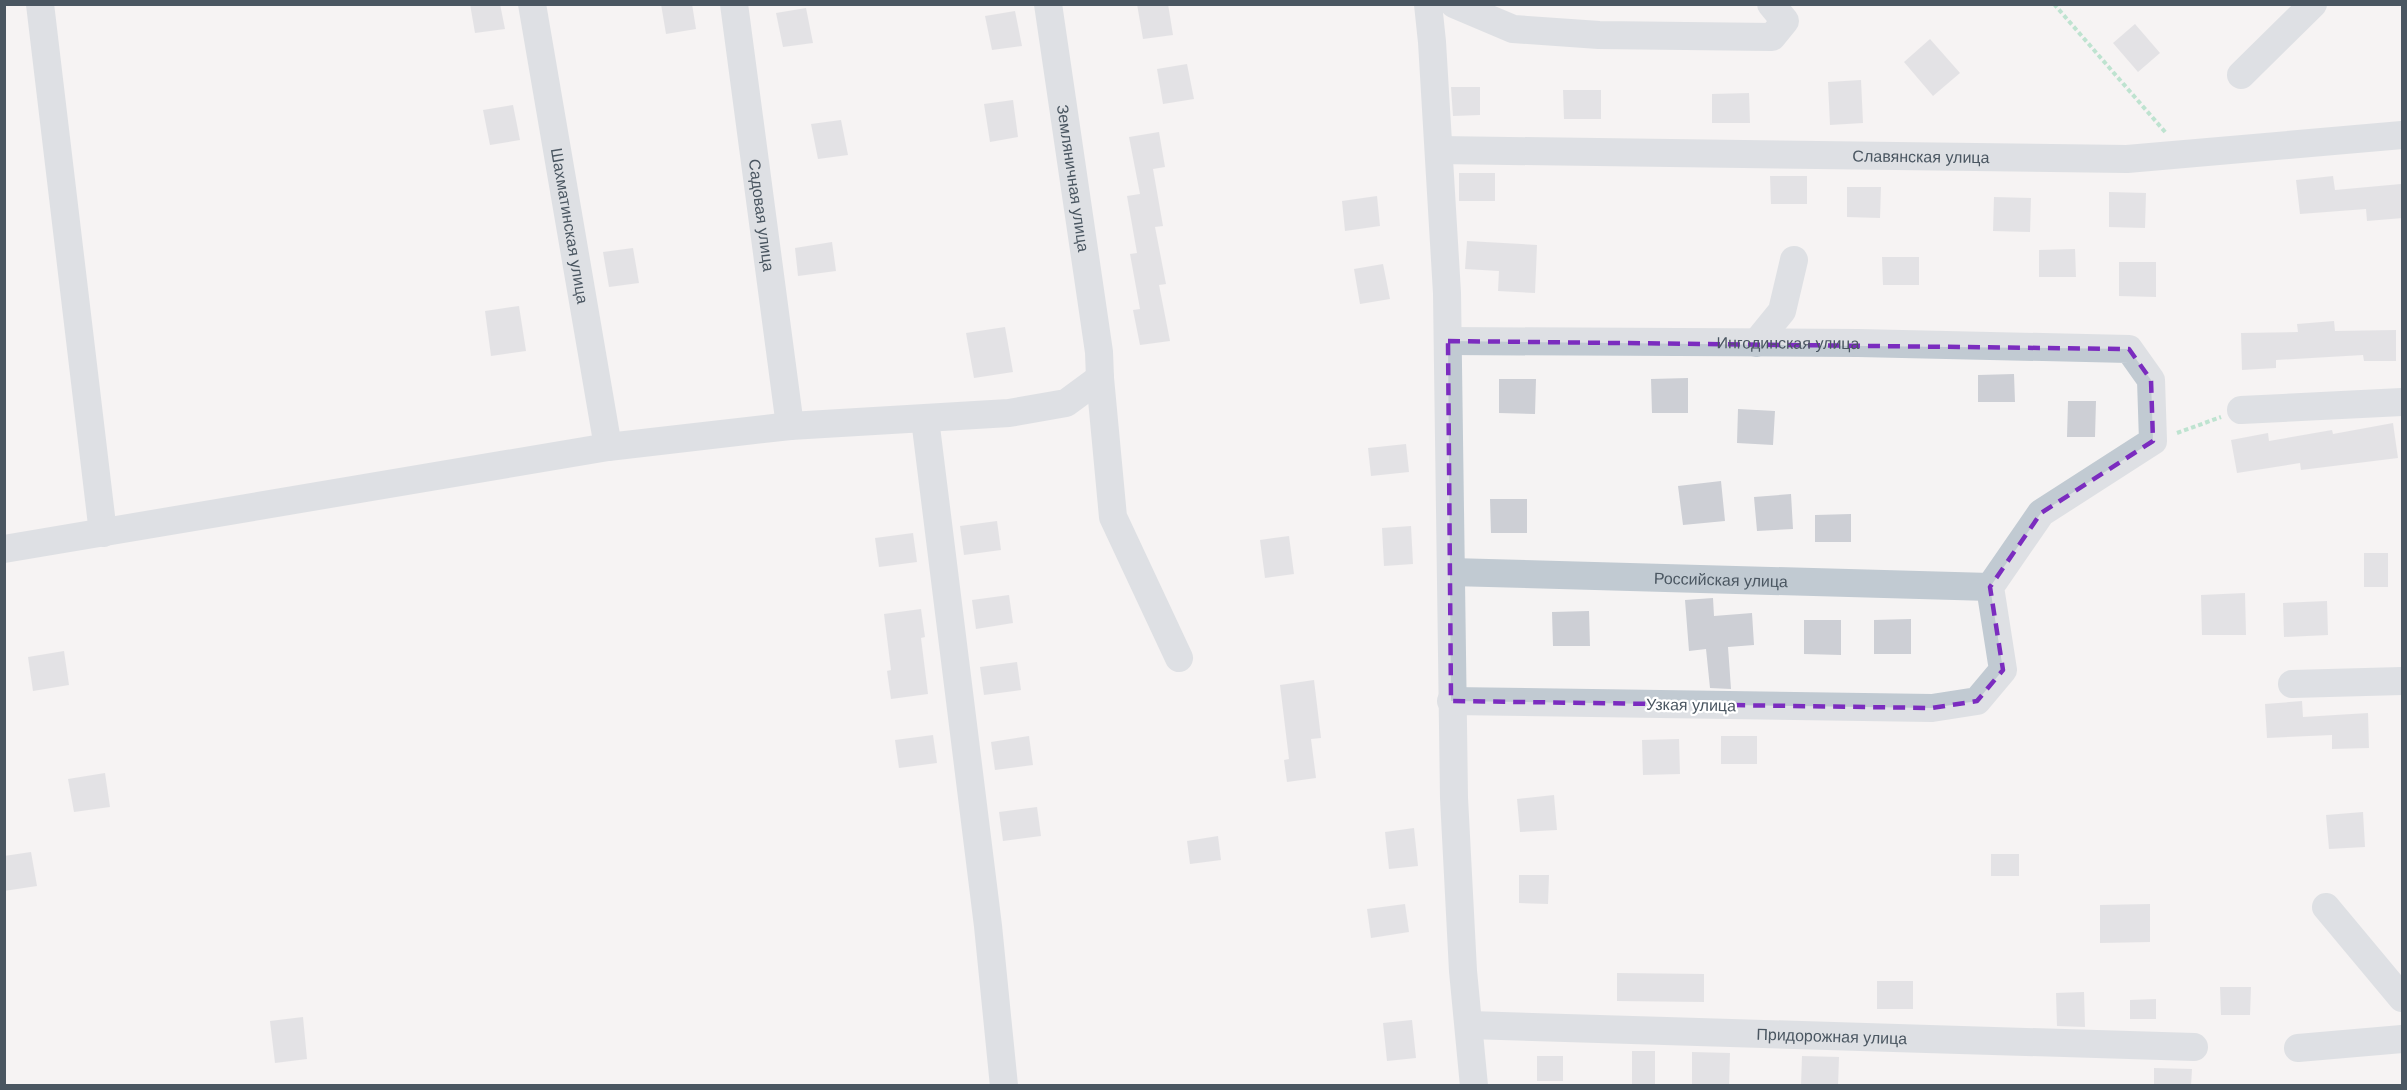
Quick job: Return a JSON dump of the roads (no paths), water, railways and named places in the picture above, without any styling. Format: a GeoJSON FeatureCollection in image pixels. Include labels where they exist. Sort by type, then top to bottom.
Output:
{"type":"FeatureCollection","features":[{"type":"Feature","properties":{"kind":"street"},"geometry":{"type":"LineString","coordinates":[[40,4],[103,532]]}},
{"type":"Feature","properties":{"kind":"street","name":"Шахматинская улица"},"geometry":{"type":"LineString","coordinates":[[532,4],[608,447]]}},
{"type":"Feature","properties":{"kind":"street","name":"Садовая улица"},"geometry":{"type":"LineString","coordinates":[[734,4],[790,426]]}},
{"type":"Feature","properties":{"kind":"street","name":"Земляничная улица"},"geometry":{"type":"LineString","coordinates":[[1048,4],[1099,365],[1113,517],[1179,658]]}},
{"type":"Feature","properties":{"kind":"street"},"geometry":{"type":"LineString","coordinates":[[1428,4],[1447,293],[1454,798],[1464,971],[1474,1086]]}},
{"type":"Feature","properties":{"kind":"street"},"geometry":{"type":"LineString","coordinates":[[1454,4],[1513,29],[1599,35],[1772,38],[1778,13]]}},
{"type":"Feature","properties":{"kind":"street"},"geometry":{"type":"LineString","coordinates":[[2241,75],[2313,4]]}},
{"type":"Feature","properties":{"kind":"street","name":"Славянская улица"},"geometry":{"type":"LineString","coordinates":[[1439,150],[2127,159],[2403,135]]}},
{"type":"Feature","properties":{"kind":"street"},"geometry":{"type":"LineString","coordinates":[[1756,342],[1782,311],[1794,260]]}},
{"type":"Feature","properties":{"kind":"street","name":"Ингодинская улица"},"geometry":{"type":"LineString","coordinates":[[1448,341],[1756,342],[2129,349],[2151,380],[2153,441],[2041,513],[1990,587]]}},
{"type":"Feature","properties":{"kind":"street"},"geometry":{"type":"LineString","coordinates":[[4,549],[608,447],[790,426],[1009,413],[1066,403],[1099,365]]}},
{"type":"Feature","properties":{"kind":"street"},"geometry":{"type":"LineString","coordinates":[[2241,410],[2403,402]]}},
{"type":"Feature","properties":{"kind":"street"},"geometry":{"type":"LineString","coordinates":[[925,419],[988,926],[1004,1086]]}},
{"type":"Feature","properties":{"kind":"street","name":"Российская улица"},"geometry":{"type":"LineString","coordinates":[[1451,572],[1990,587]]}},
{"type":"Feature","properties":{"kind":"street","name":"Узкая улица"},"geometry":{"type":"LineString","coordinates":[[1451,701],[1932,708],[1977,701],[2003,670],[1990,587]]}},
{"type":"Feature","properties":{"kind":"street"},"geometry":{"type":"LineString","coordinates":[[2292,684],[2403,681]]}},
{"type":"Feature","properties":{"kind":"street"},"geometry":{"type":"LineString","coordinates":[[2326,907],[2403,998]]}},
{"type":"Feature","properties":{"kind":"street","name":"Придорожная улица"},"geometry":{"type":"LineString","coordinates":[[1469,1025],[2194,1047]]}},
{"type":"Feature","properties":{"kind":"street"},"geometry":{"type":"LineString","coordinates":[[2298,1048],[2403,1039]]}}]}
